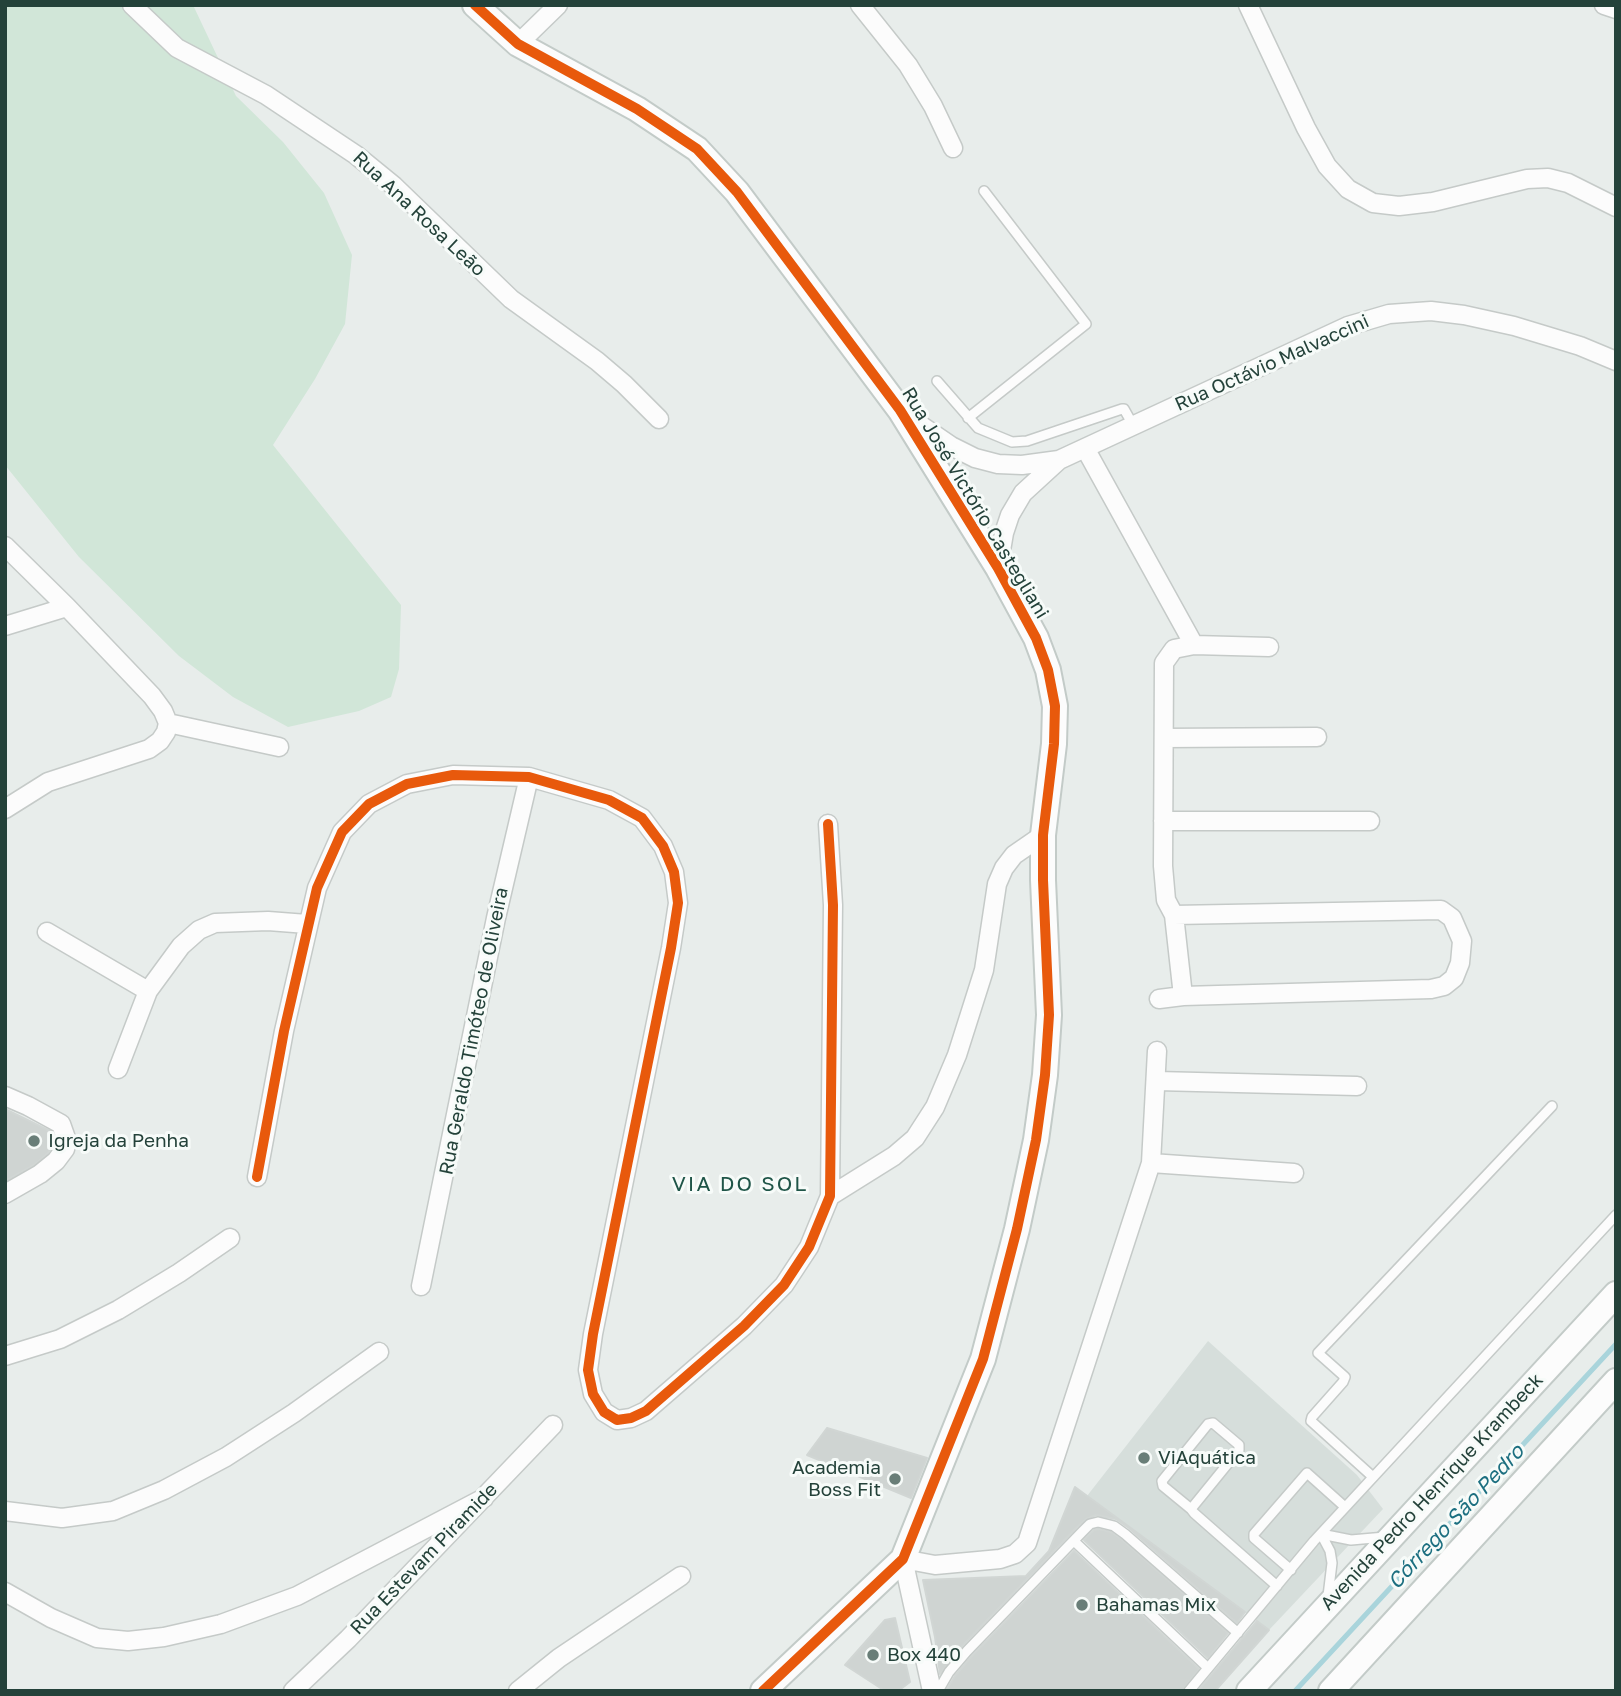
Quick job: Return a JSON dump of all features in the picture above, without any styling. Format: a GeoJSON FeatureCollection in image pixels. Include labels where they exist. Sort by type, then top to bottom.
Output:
{"type":"FeatureCollection","features":[{"type":"Feature","properties":{"kind":"street","name":"Rua Ana Rosa Leão"},"geometry":{"type":"LineString","coordinates":[[132,5],[177,48],[266,95],[356,155],[394,186],[511,299],[597,361],[659,419]]}},
{"type":"Feature","properties":{"kind":"street","name":"Rua José Victório Castegliani"},"geometry":{"type":"LineString","coordinates":[[475,5],[518,44],[637,108],[697,149],[737,192],[900,410],[998,568],[1036,638],[1048,670],[1055,706],[1043,880],[1049,1015],[1045,1075],[1036,1140],[1017,1229],[983,1359],[903,1559]]}},
{"type":"Feature","properties":{"kind":"street"},"geometry":{"type":"LineString","coordinates":[[518,44],[558,5]]}},
{"type":"Feature","properties":{"kind":"street"},"geometry":{"type":"LineString","coordinates":[[860,5],[908,65],[933,106],[953,148]]}},
{"type":"Feature","properties":{"kind":"street"},"geometry":{"type":"LineString","coordinates":[[1248,5],[1306,128],[1327,166],[1348,189],[1373,203],[1399,206],[1433,202],[1527,179],[1548,178],[1568,183],[1616,207]]}},
{"type":"Feature","properties":{"kind":"street"},"geometry":{"type":"LineString","coordinates":[[1604,5],[1616,9]]}},
{"type":"Feature","properties":{"kind":"street","name":"Rua Octávio Malvaccini"},"geometry":{"type":"LineString","coordinates":[[998,568],[1004,533],[1016,504],[1031,484],[1059,460],[1348,326],[1389,314],[1431,311],[1464,315],[1580,346],[1616,361]]}},
{"type":"Feature","properties":{"kind":"street","name":"Rua Octávio Malvaccini"},"geometry":{"type":"LineString","coordinates":[[900,410],[927,431],[975,458],[998,464],[1023,465],[1059,460]]}},
{"type":"Feature","properties":{"kind":"street"},"geometry":{"type":"LineString","coordinates":[[1085,448],[1194,645]]}},
{"type":"Feature","properties":{"kind":"street"},"geometry":{"type":"LineString","coordinates":[[5,546],[152,696],[163,710],[168,723],[160,741],[149,749],[48,782],[5,809]]}},
{"type":"Feature","properties":{"kind":"street"},"geometry":{"type":"LineString","coordinates":[[5,626],[67,607]]}},
{"type":"Feature","properties":{"kind":"street"},"geometry":{"type":"LineString","coordinates":[[1183,996],[1174,915],[1166,900],[1163,866],[1164,663],[1174,649],[1194,645],[1269,647]]}},
{"type":"Feature","properties":{"kind":"street"},"geometry":{"type":"LineString","coordinates":[[168,723],[279,747]]}},
{"type":"Feature","properties":{"kind":"street"},"geometry":{"type":"LineString","coordinates":[[1164,738],[1317,737]]}},
{"type":"Feature","properties":{"kind":"street"},"geometry":{"type":"LineString","coordinates":[[257,1177],[284,1031],[317,888],[327,860],[342,832],[369,804],[407,784],[453,775],[529,777],[609,800],[642,818],[674,872],[678,902],[588,1370],[593,1394],[604,1412],[617,1420],[631,1418],[646,1411],[744,1326],[784,1285],[809,1247],[830,1196],[833,905],[828,824]]}},
{"type":"Feature","properties":{"kind":"street","name":"Rua Geraldo Timóteo de Oliveira"},"geometry":{"type":"LineString","coordinates":[[421,1286],[496,918],[529,777]]}},
{"type":"Feature","properties":{"kind":"street"},"geometry":{"type":"LineString","coordinates":[[1163,821],[1370,821]]}},
{"type":"Feature","properties":{"kind":"street"},"geometry":{"type":"LineString","coordinates":[[830,1196],[894,1156],[915,1138],[935,1107],[957,1055],[984,970],[997,884],[1014,855],[1044,835]]}},
{"type":"Feature","properties":{"kind":"street"},"geometry":{"type":"LineString","coordinates":[[1159,999],[1183,996],[1431,989],[1444,986],[1454,978],[1460,963],[1462,941],[1452,918],[1441,910],[1174,915]]}},
{"type":"Feature","properties":{"kind":"street"},"geometry":{"type":"LineString","coordinates":[[117,1069],[148,990],[181,946],[199,930],[215,923],[307,923]]}},
{"type":"Feature","properties":{"kind":"street"},"geometry":{"type":"LineString","coordinates":[[47,932],[148,990]]}},
{"type":"Feature","properties":{"kind":"street"},"geometry":{"type":"LineString","coordinates":[[903,1559],[935,1565],[1000,1559],[1015,1554],[1027,1544],[1151,1163],[1157,1051]]}},
{"type":"Feature","properties":{"kind":"street"},"geometry":{"type":"LineString","coordinates":[[1157,1082],[1357,1086]]}},
{"type":"Feature","properties":{"kind":"street"},"geometry":{"type":"LineString","coordinates":[[5,1096],[61,1124],[67,1141],[65,1149],[56,1161],[40,1174],[5,1194]]}},
{"type":"Feature","properties":{"kind":"street"},"geometry":{"type":"LineString","coordinates":[[1151,1163],[1294,1173]]}},
{"type":"Feature","properties":{"kind":"street"},"geometry":{"type":"LineString","coordinates":[[5,1356],[60,1339],[118,1310],[230,1238]]}},
{"type":"Feature","properties":{"kind":"street","name":"Avenida Pedro Henrique Krambeck"},"geometry":{"type":"LineString","coordinates":[[1249,1691],[1616,1294]]}},
{"type":"Feature","properties":{"kind":"street"},"geometry":{"type":"LineString","coordinates":[[5,1511],[62,1517],[113,1511],[164,1490],[226,1457],[379,1352]]}},
{"type":"Feature","properties":{"kind":"street"},"geometry":{"type":"LineString","coordinates":[[1331,1691],[1616,1381]]}},
{"type":"Feature","properties":{"kind":"street","name":"Rua Estevam Piramide"},"geometry":{"type":"LineString","coordinates":[[293,1691],[348,1639],[553,1425]]}},
{"type":"Feature","properties":{"kind":"street"},"geometry":{"type":"LineString","coordinates":[[5,1592],[51,1618],[97,1639],[128,1641],[164,1637],[221,1624],[297,1596],[484,1498]]}},
{"type":"Feature","properties":{"kind":"street"},"geometry":{"type":"LineString","coordinates":[[763,1691],[903,1559]]}},
{"type":"Feature","properties":{"kind":"street"},"geometry":{"type":"LineString","coordinates":[[903,1559],[932,1691]]}},
{"type":"Feature","properties":{"kind":"street"},"geometry":{"type":"LineString","coordinates":[[518,1691],[559,1658],[681,1576]]}},
{"type":"Feature","properties":{"kind":"lane"},"geometry":{"type":"LineString","coordinates":[[968,418],[1086,324],[984,191]]}},
{"type":"Feature","properties":{"kind":"lane"},"geometry":{"type":"LineString","coordinates":[[937,381],[982,431],[1012,442],[1027,442],[1122,409],[1133,425]]}},
{"type":"Feature","properties":{"kind":"lane"},"geometry":{"type":"LineString","coordinates":[[1373,1477],[1311,1421],[1312,1416],[1345,1377],[1318,1353],[1552,1106]]}},
{"type":"Feature","properties":{"kind":"lane"},"geometry":{"type":"LineString","coordinates":[[1189,1691],[1345,1507],[1616,1215]]}},
{"type":"Feature","properties":{"kind":"lane"},"geometry":{"type":"LineString","coordinates":[[1191,1509],[1239,1450],[1239,1445],[1213,1423],[1208,1424],[1162,1481],[1163,1486],[1277,1586]]}},
{"type":"Feature","properties":{"kind":"lane"},"geometry":{"type":"LineString","coordinates":[[1291,1570],[1254,1538],[1254,1534],[1307,1473],[1345,1507]]}},
{"type":"Feature","properties":{"kind":"lane"},"geometry":{"type":"LineString","coordinates":[[938,1691],[949,1672],[967,1651],[1090,1524],[1098,1521],[1114,1526],[1238,1633]]}},
{"type":"Feature","properties":{"kind":"lane"},"geometry":{"type":"LineString","coordinates":[[1321,1534],[1352,1540],[1394,1535]]}},
{"type":"Feature","properties":{"kind":"lane"},"geometry":{"type":"LineString","coordinates":[[1321,1534],[1331,1551],[1332,1563],[1331,1587],[1324,1609]]}},
{"type":"Feature","properties":{"kind":"lane"},"geometry":{"type":"LineString","coordinates":[[1075,1542],[1208,1668]]}},
{"type":"Feature","properties":{"kind":"shaded area"},"geometry":{"type":"Polygon","coordinates":[[[1208,1341],[1357,1475],[1383,1509],[1269,1630],[1087,1496],[1208,1341]]]}},
{"type":"Feature","properties":{"kind":"green space"},"geometry":{"type":"Polygon","coordinates":[[[5,5],[193,5],[236,96],[283,142],[324,193],[352,255],[345,324],[315,379],[273,445],[401,605],[399,669],[391,697],[359,711],[288,727],[233,697],[179,656],[79,557],[5,465],[5,5]]]}},
{"type":"Feature","properties":{"kind":"building","name":"Igreja da Penha"},"geometry":{"type":"Polygon","coordinates":[[[5,1109],[52,1132],[55,1142],[48,1153],[34,1165],[5,1181],[5,1109]]]}},
{"type":"Feature","properties":{"kind":"building","name":"Academia Boss Fit"},"geometry":{"type":"Polygon","coordinates":[[[827,1428],[927,1458],[911,1498],[807,1455],[827,1428]]]}},
{"type":"Feature","properties":{"kind":"building"},"geometry":{"type":"Polygon","coordinates":[[[1075,1487],[1245,1612],[1237,1623],[1129,1528],[1116,1519],[1096,1515],[1077,1527],[962,1646],[940,1674],[923,1580],[1026,1576],[1049,1551],[1075,1487]]]}},
{"type":"Feature","properties":{"kind":"building"},"geometry":{"type":"Polygon","coordinates":[[[1098,1529],[1111,1532],[1121,1539],[1228,1633],[1208,1658],[1084,1540],[1098,1529]]]}},
{"type":"Feature","properties":{"kind":"building"},"geometry":{"type":"Polygon","coordinates":[[[1074,1551],[1199,1669],[1182,1691],[946,1691],[972,1656],[1074,1551]]]}},
{"type":"Feature","properties":{"kind":"building","name":"Box 440"},"geometry":{"type":"Polygon","coordinates":[[[895,1618],[910,1682],[898,1691],[885,1691],[845,1665],[885,1620],[895,1618]]]}},
{"type":"Feature","properties":{"kind":"building"},"geometry":{"type":"Polygon","coordinates":[[[1257,1621],[1269,1630],[1215,1691],[1198,1691],[1257,1621]]]}},
{"type":"Feature","properties":{"kind":"waterway","name":"Córrego São Pedro"},"geometry":{"type":"LineString","coordinates":[[1295,1691],[1616,1344]]}},
{"type":"Feature","properties":{"kind":"cycle path"},"geometry":{"type":"LineString","coordinates":[[475,5],[518,44],[637,109],[697,149],[737,192],[900,410],[998,568],[1036,638],[1048,670],[1055,706],[1054,744],[1043,835],[1049,1015],[1045,1075],[1036,1140],[1017,1229],[983,1359],[903,1559],[763,1691]]}},
{"type":"Feature","properties":{"kind":"cycle path"},"geometry":{"type":"LineString","coordinates":[[257,1177],[284,1031],[317,888],[342,832],[369,804],[407,784],[453,775],[529,777],[609,800],[642,818],[663,846],[674,872],[678,903],[588,1370],[593,1394],[604,1412],[617,1420],[631,1418],[646,1411],[744,1326],[784,1285],[809,1247],[830,1196],[833,905],[828,824]]}},
{"type":"Feature","properties":{"kind":"place","name":"Igreja da Penha"},"geometry":{"type":"Point","coordinates":[34,1141]}},
{"type":"Feature","properties":{"kind":"place","name":"ViAquática"},"geometry":{"type":"Point","coordinates":[1144,1458]}},
{"type":"Feature","properties":{"kind":"place","name":"Academia Boss Fit"},"geometry":{"type":"Point","coordinates":[895,1479]}},
{"type":"Feature","properties":{"kind":"place","name":"Bahamas Mix"},"geometry":{"type":"Point","coordinates":[1082,1605]}},
{"type":"Feature","properties":{"kind":"place","name":"Box 440"},"geometry":{"type":"Point","coordinates":[873,1655]}},
{"type":"Feature","properties":{"kind":"district","name":"VIA DO SOL"},"geometry":{"type":"Point","coordinates":[740,1184]}}]}
